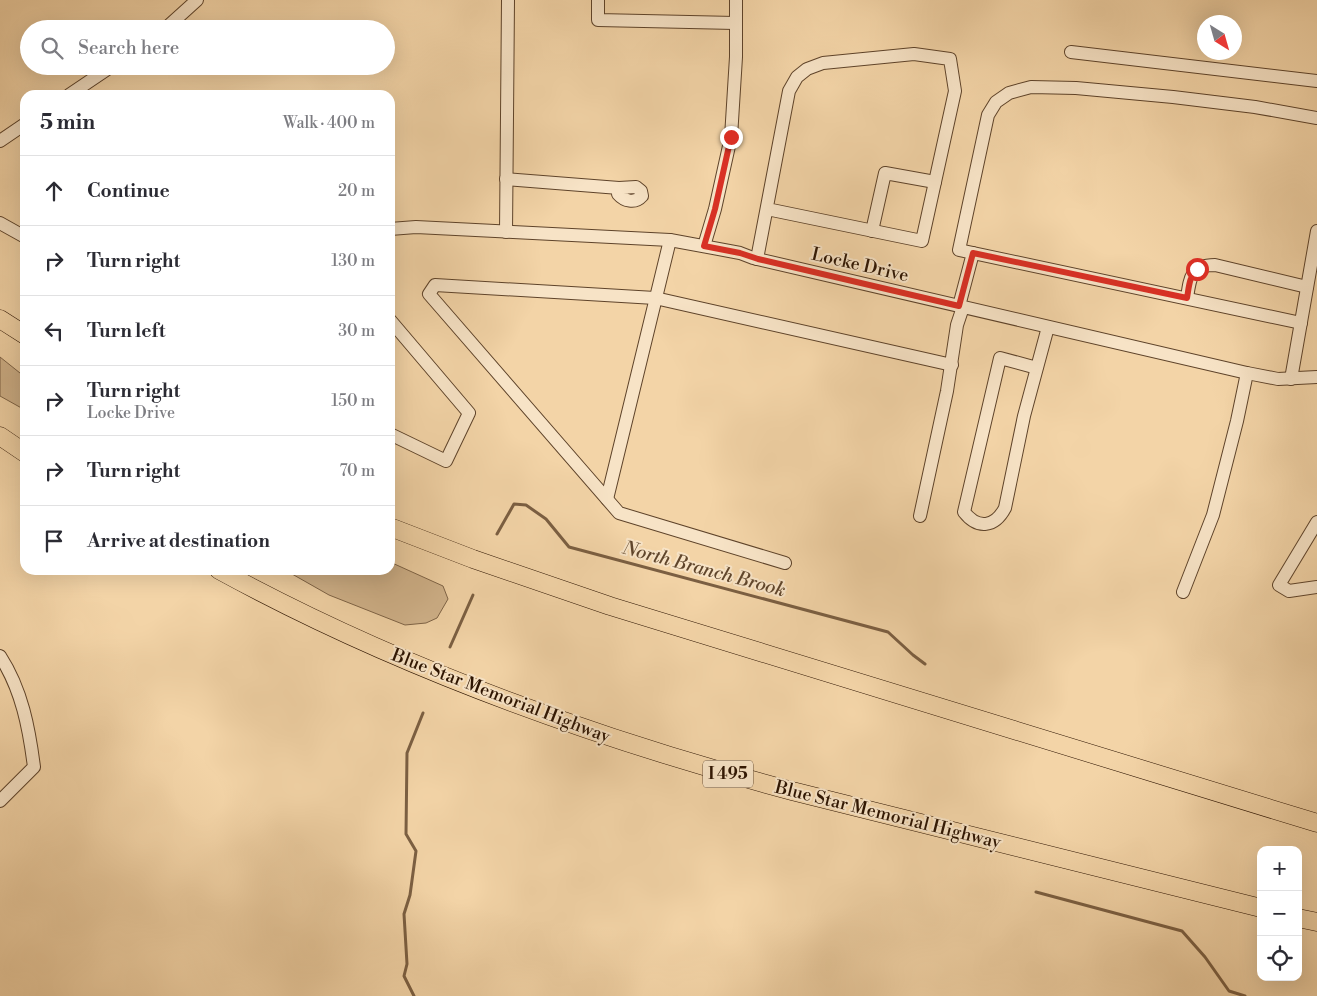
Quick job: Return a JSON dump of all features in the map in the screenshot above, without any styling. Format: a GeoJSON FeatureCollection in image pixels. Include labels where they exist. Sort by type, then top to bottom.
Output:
{"type":"FeatureCollection","features":[{"type":"Feature","properties":{"kind":"highway"},"geometry":{"type":"LineString","coordinates":[[0,318],[20,332]]}},
{"type":"Feature","properties":{"kind":"highway"},"geometry":{"type":"LineString","coordinates":[[0,436],[20,449]]}},
{"type":"Feature","properties":{"kind":"highway"},"geometry":{"type":"LineString","coordinates":[[395,529],[473,560],[610,606],[1317,823]]}},
{"type":"Feature","properties":{"kind":"highway","name":"Blue Star Memorial Highway"},"geometry":{"type":"LineString","coordinates":[[230,575],[298,611],[391,655],[491,694],[633,745],[792,791],[1257,907]]}},
{"type":"Feature","properties":{"kind":"highway"},"geometry":{"type":"LineString","coordinates":[[1302,919],[1317,922]]}},
{"type":"Feature","properties":{"kind":"street"},"geometry":{"type":"LineString","coordinates":[[175,20],[198,0]]}},
{"type":"Feature","properties":{"kind":"street"},"geometry":{"type":"LineString","coordinates":[[506,232],[508,0]]}},
{"type":"Feature","properties":{"kind":"street"},"geometry":{"type":"LineString","coordinates":[[598,0],[598,20],[735,23]]}},
{"type":"Feature","properties":{"kind":"street"},"geometry":{"type":"LineString","coordinates":[[704,246],[715,209],[731,137],[736,57],[736,0]]}},
{"type":"Feature","properties":{"kind":"street"},"geometry":{"type":"LineString","coordinates":[[1071,52],[1317,81]]}},
{"type":"Feature","properties":{"kind":"street"},"geometry":{"type":"LineString","coordinates":[[758,259],[767,209],[789,91],[797,77],[807,69],[823,63],[914,54],[950,59],[955,92],[922,241],[767,209]]}},
{"type":"Feature","properties":{"kind":"street"},"geometry":{"type":"LineString","coordinates":[[76,90],[99,75]]}},
{"type":"Feature","properties":{"kind":"street"},"geometry":{"type":"LineString","coordinates":[[1301,323],[959,250],[988,115],[996,102],[1009,93],[1031,87],[1076,88],[1173,97],[1317,118]]}},
{"type":"Feature","properties":{"kind":"street"},"geometry":{"type":"LineString","coordinates":[[0,141],[20,127]]}},
{"type":"Feature","properties":{"kind":"street"},"geometry":{"type":"LineString","coordinates":[[872,231],[885,172],[935,182]]}},
{"type":"Feature","properties":{"kind":"street"},"geometry":{"type":"LineString","coordinates":[[506,179],[619,188]]}},
{"type":"Feature","properties":{"kind":"street"},"geometry":{"type":"LineString","coordinates":[[0,223],[20,234]]}},
{"type":"Feature","properties":{"kind":"street","name":"Locke Drive"},"geometry":{"type":"LineString","coordinates":[[395,229],[416,227],[670,240],[740,253],[758,259],[1247,373],[1278,379],[1317,377]]}},
{"type":"Feature","properties":{"kind":"street"},"geometry":{"type":"LineString","coordinates":[[1291,379],[1317,231]]}},
{"type":"Feature","properties":{"kind":"street"},"geometry":{"type":"LineString","coordinates":[[607,499],[670,240]]}},
{"type":"Feature","properties":{"kind":"street"},"geometry":{"type":"LineString","coordinates":[[920,516],[952,365],[957,325],[973,253]]}},
{"type":"Feature","properties":{"kind":"street"},"geometry":{"type":"LineString","coordinates":[[1187,298],[1192,273],[1205,265],[1215,265],[1307,287]]}},
{"type":"Feature","properties":{"kind":"street"},"geometry":{"type":"LineString","coordinates":[[785,563],[620,513],[429,294],[435,285],[655,298],[952,365]]}},
{"type":"Feature","properties":{"kind":"street"},"geometry":{"type":"LineString","coordinates":[[395,326],[469,413],[446,460],[395,436]]}},
{"type":"Feature","properties":{"kind":"street"},"geometry":{"type":"LineString","coordinates":[[1037,368],[1000,358],[964,512],[968,518],[976,522],[985,524],[994,522],[1000,517],[1005,508],[1024,416],[1037,368],[1048,327]]}},
{"type":"Feature","properties":{"kind":"street"},"geometry":{"type":"LineString","coordinates":[[1183,592],[1213,515],[1247,373]]}},
{"type":"Feature","properties":{"kind":"street"},"geometry":{"type":"LineString","coordinates":[[1317,522],[1279,585],[1289,591],[1317,587]]}},
{"type":"Feature","properties":{"kind":"street"},"geometry":{"type":"LineString","coordinates":[[0,656],[19,692],[30,729],[34,767],[0,802]]}},
{"type":"Feature","properties":{"kind":"shaded area"},"geometry":{"type":"Polygon","coordinates":[[[0,357],[20,373],[20,407],[0,396],[0,357]]]}},
{"type":"Feature","properties":{"kind":"shaded area"},"geometry":{"type":"Polygon","coordinates":[[[395,564],[443,586],[448,599],[437,618],[426,623],[405,625],[329,595],[294,575],[395,575],[395,564]]]}},
{"type":"Feature","properties":{"kind":"waterway","name":"North Branch Brook"},"geometry":{"type":"LineString","coordinates":[[497,534],[514,504],[526,505],[546,519],[569,547],[888,632],[925,664]]}},
{"type":"Feature","properties":{"kind":"waterway","name":"North Branch Brook"},"geometry":{"type":"LineString","coordinates":[[450,647],[473,595]]}},
{"type":"Feature","properties":{"kind":"waterway","name":"North Branch Brook"},"geometry":{"type":"LineString","coordinates":[[414,996],[404,976],[407,964],[404,914],[410,895],[416,851],[406,834],[407,753],[423,713]]}},
{"type":"Feature","properties":{"kind":"waterway","name":"North Branch Brook"},"geometry":{"type":"LineString","coordinates":[[1036,892],[1182,931],[1205,957],[1229,991],[1245,996]]}},
{"type":"Feature","properties":{"kind":"route"},"geometry":{"type":"LineString","coordinates":[[731,137],[715,209],[704,246],[959,306],[973,253],[1187,298],[1192,273],[1197,269]]}}]}
